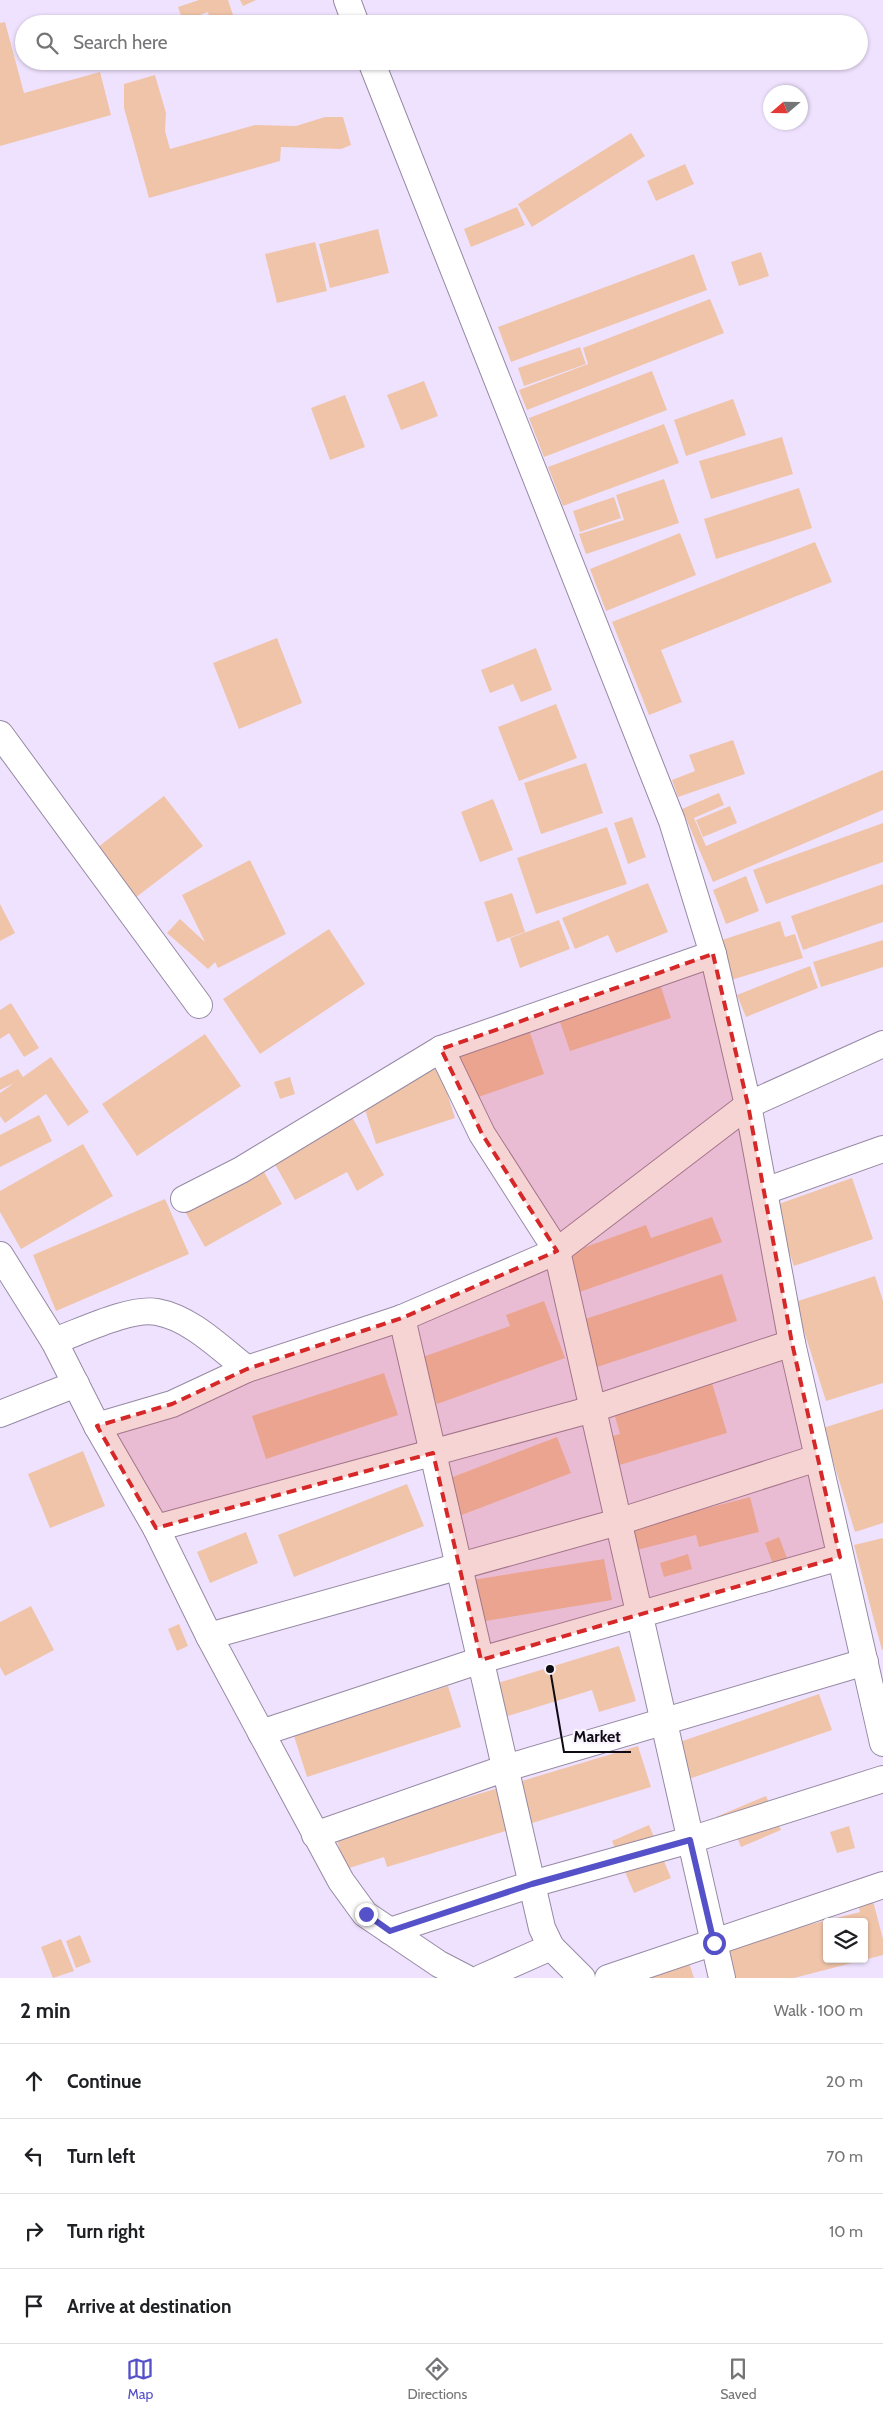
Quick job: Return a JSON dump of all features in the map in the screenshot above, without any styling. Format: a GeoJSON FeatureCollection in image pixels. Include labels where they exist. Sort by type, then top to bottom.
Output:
{"type":"FeatureCollection","features":[{"type":"Feature","properties":{"kind":"street"},"geometry":{"type":"LineString","coordinates":[[347,0],[353,15]]}},
{"type":"Feature","properties":{"kind":"street"},"geometry":{"type":"LineString","coordinates":[[375,70],[672,821],[713,954],[748,1105],[792,1343],[883,1743]]}},
{"type":"Feature","properties":{"kind":"street"},"geometry":{"type":"LineString","coordinates":[[0,734],[199,1005]]}},
{"type":"Feature","properties":{"kind":"street"},"geometry":{"type":"LineString","coordinates":[[184,1199],[241,1170],[441,1049],[713,954]]}},
{"type":"Feature","properties":{"kind":"street"},"geometry":{"type":"LineString","coordinates":[[98,1426],[172,1404],[247,1369],[402,1318],[557,1251],[748,1105],[883,1044]]}},
{"type":"Feature","properties":{"kind":"street"},"geometry":{"type":"LineString","coordinates":[[441,1049],[482,1134],[557,1251],[722,1978]]}},
{"type":"Feature","properties":{"kind":"street"},"geometry":{"type":"LineString","coordinates":[[765,1191],[883,1149]]}},
{"type":"Feature","properties":{"kind":"street"},"geometry":{"type":"LineString","coordinates":[[0,1255],[54,1341],[98,1426],[156,1528],[209,1636],[341,1881],[366,1914],[440,1964],[466,1978]]}},
{"type":"Feature","properties":{"kind":"street"},"geometry":{"type":"LineString","coordinates":[[54,1341],[123,1316],[156,1312],[188,1324],[247,1369]]}},
{"type":"Feature","properties":{"kind":"street"},"geometry":{"type":"LineString","coordinates":[[402,1318],[542,1928],[551,1947],[582,1978]]}},
{"type":"Feature","properties":{"kind":"street"},"geometry":{"type":"LineString","coordinates":[[156,1528],[593,1410],[792,1343]]}},
{"type":"Feature","properties":{"kind":"street"},"geometry":{"type":"LineString","coordinates":[[0,1414],[76,1384]]}},
{"type":"Feature","properties":{"kind":"street"},"geometry":{"type":"LineString","coordinates":[[209,1636],[618,1522],[818,1458]]}},
{"type":"Feature","properties":{"kind":"street"},"geometry":{"type":"LineString","coordinates":[[261,1733],[481,1660],[639,1613],[840,1557]]}},
{"type":"Feature","properties":{"kind":"street"},"geometry":{"type":"LineString","coordinates":[[316,1835],[506,1768],[864,1662]]}},
{"type":"Feature","properties":{"kind":"street"},"geometry":{"type":"LineString","coordinates":[[390,1931],[532,1884],[690,1840],[883,1779]]}},
{"type":"Feature","properties":{"kind":"street"},"geometry":{"type":"LineString","coordinates":[[608,1978],[883,1885]]}},
{"type":"Feature","properties":{"kind":"street"},"geometry":{"type":"LineString","coordinates":[[481,1978],[551,1947]]}},
{"type":"Feature","properties":{"kind":"highlighted area"},"geometry":{"type":"Polygon","coordinates":[[[713,954],[748,1105],[792,1343],[840,1557],[481,1660],[433,1453],[156,1528],[97,1426],[172,1404],[247,1369],[402,1318],[557,1251],[482,1134],[441,1049],[713,954]]]}},
{"type":"Feature","properties":{"kind":"building"},"geometry":{"type":"Polygon","coordinates":[[[199,0],[228,0],[233,15],[209,15],[208,12],[200,15],[181,15],[178,7],[199,0]]]}},
{"type":"Feature","properties":{"kind":"building"},"geometry":{"type":"Polygon","coordinates":[[[240,0],[256,0],[243,6],[240,0]]]}},
{"type":"Feature","properties":{"kind":"building"},"geometry":{"type":"Polygon","coordinates":[[[5,22],[15,59],[15,70],[18,70],[24,93],[100,72],[111,115],[0,146],[0,23],[5,22]]]}},
{"type":"Feature","properties":{"kind":"building"},"geometry":{"type":"Polygon","coordinates":[[[155,75],[166,113],[165,131],[170,149],[255,125],[296,126],[325,117],[343,117],[351,145],[341,149],[281,147],[280,161],[149,198],[124,108],[124,84],[155,75]]]}},
{"type":"Feature","properties":{"kind":"building"},"geometry":{"type":"Polygon","coordinates":[[[631,133],[645,156],[532,227],[518,204],[631,133]]]}},
{"type":"Feature","properties":{"kind":"building"},"geometry":{"type":"Polygon","coordinates":[[[685,164],[694,184],[656,201],[647,181],[685,164]]]}},
{"type":"Feature","properties":{"kind":"building"},"geometry":{"type":"Polygon","coordinates":[[[517,207],[525,225],[471,247],[464,229],[517,207]]]}},
{"type":"Feature","properties":{"kind":"building"},"geometry":{"type":"Polygon","coordinates":[[[378,229],[389,273],[330,288],[319,244],[378,229]]]}},
{"type":"Feature","properties":{"kind":"building"},"geometry":{"type":"Polygon","coordinates":[[[315,242],[327,291],[277,303],[265,254],[315,242]]]}},
{"type":"Feature","properties":{"kind":"building"},"geometry":{"type":"Polygon","coordinates":[[[761,252],[769,276],[739,286],[731,262],[761,252]]]}},
{"type":"Feature","properties":{"kind":"building"},"geometry":{"type":"Polygon","coordinates":[[[694,254],[707,290],[511,362],[498,327],[694,254]]]}},
{"type":"Feature","properties":{"kind":"building"},"geometry":{"type":"Polygon","coordinates":[[[710,299],[724,333],[527,410],[519,390],[588,364],[583,348],[710,299]]]}},
{"type":"Feature","properties":{"kind":"building"},"geometry":{"type":"Polygon","coordinates":[[[580,347],[586,364],[524,386],[518,368],[580,347]]]}},
{"type":"Feature","properties":{"kind":"building"},"geometry":{"type":"Polygon","coordinates":[[[652,371],[667,410],[544,457],[529,418],[652,371]]]}},
{"type":"Feature","properties":{"kind":"building"},"geometry":{"type":"Polygon","coordinates":[[[424,381],[438,416],[401,430],[387,395],[424,381]]]}},
{"type":"Feature","properties":{"kind":"building"},"geometry":{"type":"Polygon","coordinates":[[[345,395],[365,447],[330,460],[311,408],[345,395]]]}},
{"type":"Feature","properties":{"kind":"building"},"geometry":{"type":"Polygon","coordinates":[[[733,399],[746,435],[686,456],[674,420],[733,399]]]}},
{"type":"Feature","properties":{"kind":"building"},"geometry":{"type":"Polygon","coordinates":[[[664,424],[679,463],[563,506],[548,467],[664,424]]]}},
{"type":"Feature","properties":{"kind":"building"},"geometry":{"type":"Polygon","coordinates":[[[782,437],[793,474],[711,499],[699,461],[782,437]]]}},
{"type":"Feature","properties":{"kind":"building"},"geometry":{"type":"Polygon","coordinates":[[[664,479],[679,523],[586,554],[579,534],[624,520],[616,495],[664,479]]]}},
{"type":"Feature","properties":{"kind":"building"},"geometry":{"type":"Polygon","coordinates":[[[799,488],[812,528],[716,559],[704,519],[799,488]]]}},
{"type":"Feature","properties":{"kind":"building"},"geometry":{"type":"Polygon","coordinates":[[[614,497],[621,518],[580,532],[573,511],[614,497]]]}},
{"type":"Feature","properties":{"kind":"building"},"geometry":{"type":"Polygon","coordinates":[[[680,533],[696,575],[606,611],[590,569],[680,533]]]}},
{"type":"Feature","properties":{"kind":"building"},"geometry":{"type":"Polygon","coordinates":[[[815,542],[832,582],[661,650],[682,702],[649,715],[612,622],[815,542]]]}},
{"type":"Feature","properties":{"kind":"building"},"geometry":{"type":"Polygon","coordinates":[[[277,638],[302,703],[239,729],[213,663],[277,638]]]}},
{"type":"Feature","properties":{"kind":"building"},"geometry":{"type":"Polygon","coordinates":[[[536,648],[552,690],[521,702],[513,684],[490,693],[481,670],[536,648]]]}},
{"type":"Feature","properties":{"kind":"building"},"geometry":{"type":"Polygon","coordinates":[[[556,704],[577,758],[519,781],[498,727],[556,704]]]}},
{"type":"Feature","properties":{"kind":"building"},"geometry":{"type":"Polygon","coordinates":[[[733,740],[745,774],[678,797],[672,780],[695,771],[689,755],[733,740]]]}},
{"type":"Feature","properties":{"kind":"building"},"geometry":{"type":"Polygon","coordinates":[[[586,763],[603,813],[541,834],[524,783],[586,763]]]}},
{"type":"Feature","properties":{"kind":"building"},"geometry":{"type":"Polygon","coordinates":[[[883,770],[883,810],[713,882],[682,809],[719,793],[724,805],[694,818],[706,846],[883,770]]]}},
{"type":"Feature","properties":{"kind":"building"},"geometry":{"type":"Polygon","coordinates":[[[164,796],[203,846],[131,901],[93,851],[164,796]]]}},
{"type":"Feature","properties":{"kind":"building"},"geometry":{"type":"Polygon","coordinates":[[[493,799],[513,850],[480,862],[461,812],[493,799]]]}},
{"type":"Feature","properties":{"kind":"building"},"geometry":{"type":"Polygon","coordinates":[[[730,806],[737,823],[703,837],[696,820],[730,806]]]}},
{"type":"Feature","properties":{"kind":"building"},"geometry":{"type":"Polygon","coordinates":[[[632,817],[646,857],[628,864],[614,823],[632,817]]]}},
{"type":"Feature","properties":{"kind":"building"},"geometry":{"type":"Polygon","coordinates":[[[883,823],[883,862],[766,904],[753,870],[883,823]]]}},
{"type":"Feature","properties":{"kind":"building"},"geometry":{"type":"Polygon","coordinates":[[[607,827],[627,884],[536,914],[517,858],[607,827]]]}},
{"type":"Feature","properties":{"kind":"building"},"geometry":{"type":"Polygon","coordinates":[[[250,860],[286,934],[218,968],[215,962],[208,969],[167,933],[180,919],[205,942],[182,895],[250,860]]]}},
{"type":"Feature","properties":{"kind":"building"},"geometry":{"type":"Polygon","coordinates":[[[746,876],[759,911],[726,924],[713,890],[746,876]]]}},
{"type":"Feature","properties":{"kind":"building"},"geometry":{"type":"Polygon","coordinates":[[[648,883],[668,932],[616,953],[608,935],[575,949],[562,918],[648,883]]]}},
{"type":"Feature","properties":{"kind":"building"},"geometry":{"type":"Polygon","coordinates":[[[883,884],[883,922],[803,950],[791,916],[883,884]]]}},
{"type":"Feature","properties":{"kind":"building"},"geometry":{"type":"Polygon","coordinates":[[[512,893],[525,932],[497,942],[484,902],[512,893]]]}},
{"type":"Feature","properties":{"kind":"building"},"geometry":{"type":"Polygon","coordinates":[[[0,904],[15,933],[0,941],[0,904]]]}},
{"type":"Feature","properties":{"kind":"building"},"geometry":{"type":"Polygon","coordinates":[[[559,920],[570,949],[520,968],[510,938],[559,920]]]}},
{"type":"Feature","properties":{"kind":"building"},"geometry":{"type":"Polygon","coordinates":[[[780,921],[785,937],[795,934],[803,958],[731,980],[719,941],[780,921]]]}},
{"type":"Feature","properties":{"kind":"building"},"geometry":{"type":"Polygon","coordinates":[[[329,929],[365,984],[260,1054],[223,999],[329,929]]]}},
{"type":"Feature","properties":{"kind":"building"},"geometry":{"type":"Polygon","coordinates":[[[883,940],[883,967],[821,987],[813,962],[883,940]]]}},
{"type":"Feature","properties":{"kind":"building"},"geometry":{"type":"Polygon","coordinates":[[[654,965],[671,1018],[570,1051],[552,999],[654,965]]]}},
{"type":"Feature","properties":{"kind":"building"},"geometry":{"type":"Polygon","coordinates":[[[810,966],[818,988],[746,1017],[737,995],[810,966]]]}},
{"type":"Feature","properties":{"kind":"building"},"geometry":{"type":"Polygon","coordinates":[[[11,1003],[39,1048],[24,1057],[9,1033],[0,1039],[0,1010],[11,1003]]]}},
{"type":"Feature","properties":{"kind":"building"},"geometry":{"type":"Polygon","coordinates":[[[527,1024],[544,1074],[467,1101],[449,1050],[527,1024]]]}},
{"type":"Feature","properties":{"kind":"building"},"geometry":{"type":"Polygon","coordinates":[[[205,1034],[241,1086],[137,1156],[102,1104],[205,1034]]]}},
{"type":"Feature","properties":{"kind":"building"},"geometry":{"type":"Polygon","coordinates":[[[51,1057],[89,1112],[68,1126],[46,1094],[5,1123],[0,1116],[0,1093],[14,1083],[0,1090],[0,1078],[18,1069],[23,1077],[51,1057]]]}},
{"type":"Feature","properties":{"kind":"building"},"geometry":{"type":"Polygon","coordinates":[[[439,1068],[455,1118],[376,1144],[360,1094],[439,1068]]]}},
{"type":"Feature","properties":{"kind":"building"},"geometry":{"type":"Polygon","coordinates":[[[290,1077],[295,1094],[280,1099],[274,1082],[290,1077]]]}},
{"type":"Feature","properties":{"kind":"building"},"geometry":{"type":"Polygon","coordinates":[[[345,1104],[384,1175],[357,1191],[347,1172],[295,1200],[266,1148],[345,1104]]]}},
{"type":"Feature","properties":{"kind":"building"},"geometry":{"type":"Polygon","coordinates":[[[39,1115],[52,1141],[0,1167],[0,1135],[39,1115]]]}},
{"type":"Feature","properties":{"kind":"building"},"geometry":{"type":"Polygon","coordinates":[[[83,1144],[113,1196],[21,1249],[0,1212],[0,1191],[83,1144]]]}},
{"type":"Feature","properties":{"kind":"building"},"geometry":{"type":"Polygon","coordinates":[[[254,1154],[282,1204],[205,1247],[177,1197],[254,1154]]]}},
{"type":"Feature","properties":{"kind":"building"},"geometry":{"type":"Polygon","coordinates":[[[852,1178],[873,1239],[794,1266],[773,1206],[852,1178]]]}},
{"type":"Feature","properties":{"kind":"building"},"geometry":{"type":"Polygon","coordinates":[[[165,1199],[189,1254],[56,1311],[33,1255],[165,1199]]]}},
{"type":"Feature","properties":{"kind":"building"},"geometry":{"type":"Polygon","coordinates":[[[712,1217],[722,1242],[571,1295],[558,1257],[646,1225],[651,1238],[712,1217]]]}},
{"type":"Feature","properties":{"kind":"building"},"geometry":{"type":"Polygon","coordinates":[[[722,1274],[737,1321],[588,1370],[573,1323],[722,1274]]]}},
{"type":"Feature","properties":{"kind":"building"},"geometry":{"type":"Polygon","coordinates":[[[875,1276],[883,1301],[883,1383],[826,1401],[795,1302],[875,1276]]]}},
{"type":"Feature","properties":{"kind":"building"},"geometry":{"type":"Polygon","coordinates":[[[544,1301],[565,1358],[437,1404],[420,1358],[510,1326],[506,1315],[544,1301]]]}},
{"type":"Feature","properties":{"kind":"building"},"geometry":{"type":"Polygon","coordinates":[[[384,1373],[398,1415],[266,1459],[252,1416],[384,1373]]]}},
{"type":"Feature","properties":{"kind":"building"},"geometry":{"type":"Polygon","coordinates":[[[712,1383],[727,1433],[606,1469],[598,1440],[620,1434],[614,1413],[712,1383]]]}},
{"type":"Feature","properties":{"kind":"building"},"geometry":{"type":"Polygon","coordinates":[[[883,1409],[883,1523],[855,1532],[823,1428],[883,1409]]]}},
{"type":"Feature","properties":{"kind":"building"},"geometry":{"type":"Polygon","coordinates":[[[557,1437],[571,1473],[459,1516],[445,1480],[557,1437]]]}},
{"type":"Feature","properties":{"kind":"building"},"geometry":{"type":"Polygon","coordinates":[[[83,1451],[105,1506],[50,1528],[28,1474],[83,1451]]]}},
{"type":"Feature","properties":{"kind":"building"},"geometry":{"type":"Polygon","coordinates":[[[407,1484],[424,1526],[294,1577],[278,1535],[407,1484]]]}},
{"type":"Feature","properties":{"kind":"building"},"geometry":{"type":"Polygon","coordinates":[[[750,1497],[759,1532],[699,1547],[696,1535],[625,1553],[617,1519],[694,1499],[696,1511],[750,1497]]]}},
{"type":"Feature","properties":{"kind":"building"},"geometry":{"type":"Polygon","coordinates":[[[246,1532],[258,1563],[210,1583],[197,1552],[246,1532]]]}},
{"type":"Feature","properties":{"kind":"building"},"geometry":{"type":"Polygon","coordinates":[[[779,1537],[787,1558],[773,1564],[765,1543],[779,1537]]]}},
{"type":"Feature","properties":{"kind":"building"},"geometry":{"type":"Polygon","coordinates":[[[883,1538],[883,1650],[882,1650],[854,1545],[883,1538]]]}},
{"type":"Feature","properties":{"kind":"building"},"geometry":{"type":"Polygon","coordinates":[[[688,1554],[692,1569],[664,1577],[660,1563],[688,1554]]]}},
{"type":"Feature","properties":{"kind":"building"},"geometry":{"type":"Polygon","coordinates":[[[604,1559],[612,1600],[473,1623],[466,1581],[604,1559]]]}},
{"type":"Feature","properties":{"kind":"building"},"geometry":{"type":"Polygon","coordinates":[[[31,1606],[54,1650],[5,1676],[0,1667],[0,1622],[31,1606]]]}},
{"type":"Feature","properties":{"kind":"building"},"geometry":{"type":"Polygon","coordinates":[[[179,1624],[188,1646],[177,1651],[168,1629],[179,1624]]]}},
{"type":"Feature","properties":{"kind":"building"},"geometry":{"type":"Polygon","coordinates":[[[619,1646],[636,1701],[599,1712],[592,1690],[498,1719],[488,1686],[619,1646]]]}},
{"type":"Feature","properties":{"kind":"building"},"geometry":{"type":"Polygon","coordinates":[[[448,1686],[461,1727],[307,1777],[294,1736],[448,1686]]]}},
{"type":"Feature","properties":{"kind":"building"},"geometry":{"type":"Polygon","coordinates":[[[819,1694],[832,1730],[680,1782],[668,1746],[819,1694]]]}},
{"type":"Feature","properties":{"kind":"building"},"geometry":{"type":"Polygon","coordinates":[[[638,1746],[651,1787],[387,1867],[384,1857],[346,1869],[336,1837],[638,1746]]]}},
{"type":"Feature","properties":{"kind":"building"},"geometry":{"type":"Polygon","coordinates":[[[766,1796],[781,1830],[741,1847],[733,1827],[722,1832],[716,1817],[766,1796]]]}},
{"type":"Feature","properties":{"kind":"building"},"geometry":{"type":"Polygon","coordinates":[[[649,1825],[671,1878],[634,1893],[612,1841],[649,1825]]]}},
{"type":"Feature","properties":{"kind":"building"},"geometry":{"type":"Polygon","coordinates":[[[849,1826],[855,1848],[837,1853],[830,1832],[849,1826]]]}},
{"type":"Feature","properties":{"kind":"building"},"geometry":{"type":"Polygon","coordinates":[[[868,1882],[883,1939],[883,1955],[868,1959],[868,1918],[836,1918],[860,1912],[853,1886],[868,1882]]]}},
{"type":"Feature","properties":{"kind":"building"},"geometry":{"type":"Polygon","coordinates":[[[823,1921],[823,1963],[852,1963],[794,1978],[715,1978],[708,1950],[823,1921]]]}},
{"type":"Feature","properties":{"kind":"building"},"geometry":{"type":"Polygon","coordinates":[[[80,1935],[91,1962],[76,1968],[66,1941],[80,1935]]]}},
{"type":"Feature","properties":{"kind":"building"},"geometry":{"type":"Polygon","coordinates":[[[61,1939],[74,1971],[53,1978],[41,1947],[61,1939]]]}},
{"type":"Feature","properties":{"kind":"building"},"geometry":{"type":"Polygon","coordinates":[[[685,1950],[694,1978],[603,1978],[685,1950]]]}},
{"type":"Feature","properties":{"kind":"place","name":"Market"},"geometry":{"type":"Point","coordinates":[550,1669]}},
{"type":"Feature","properties":{"kind":"route"},"geometry":{"type":"LineString","coordinates":[[366,1914],[390,1931],[532,1884],[690,1840],[714,1943]]}}]}
